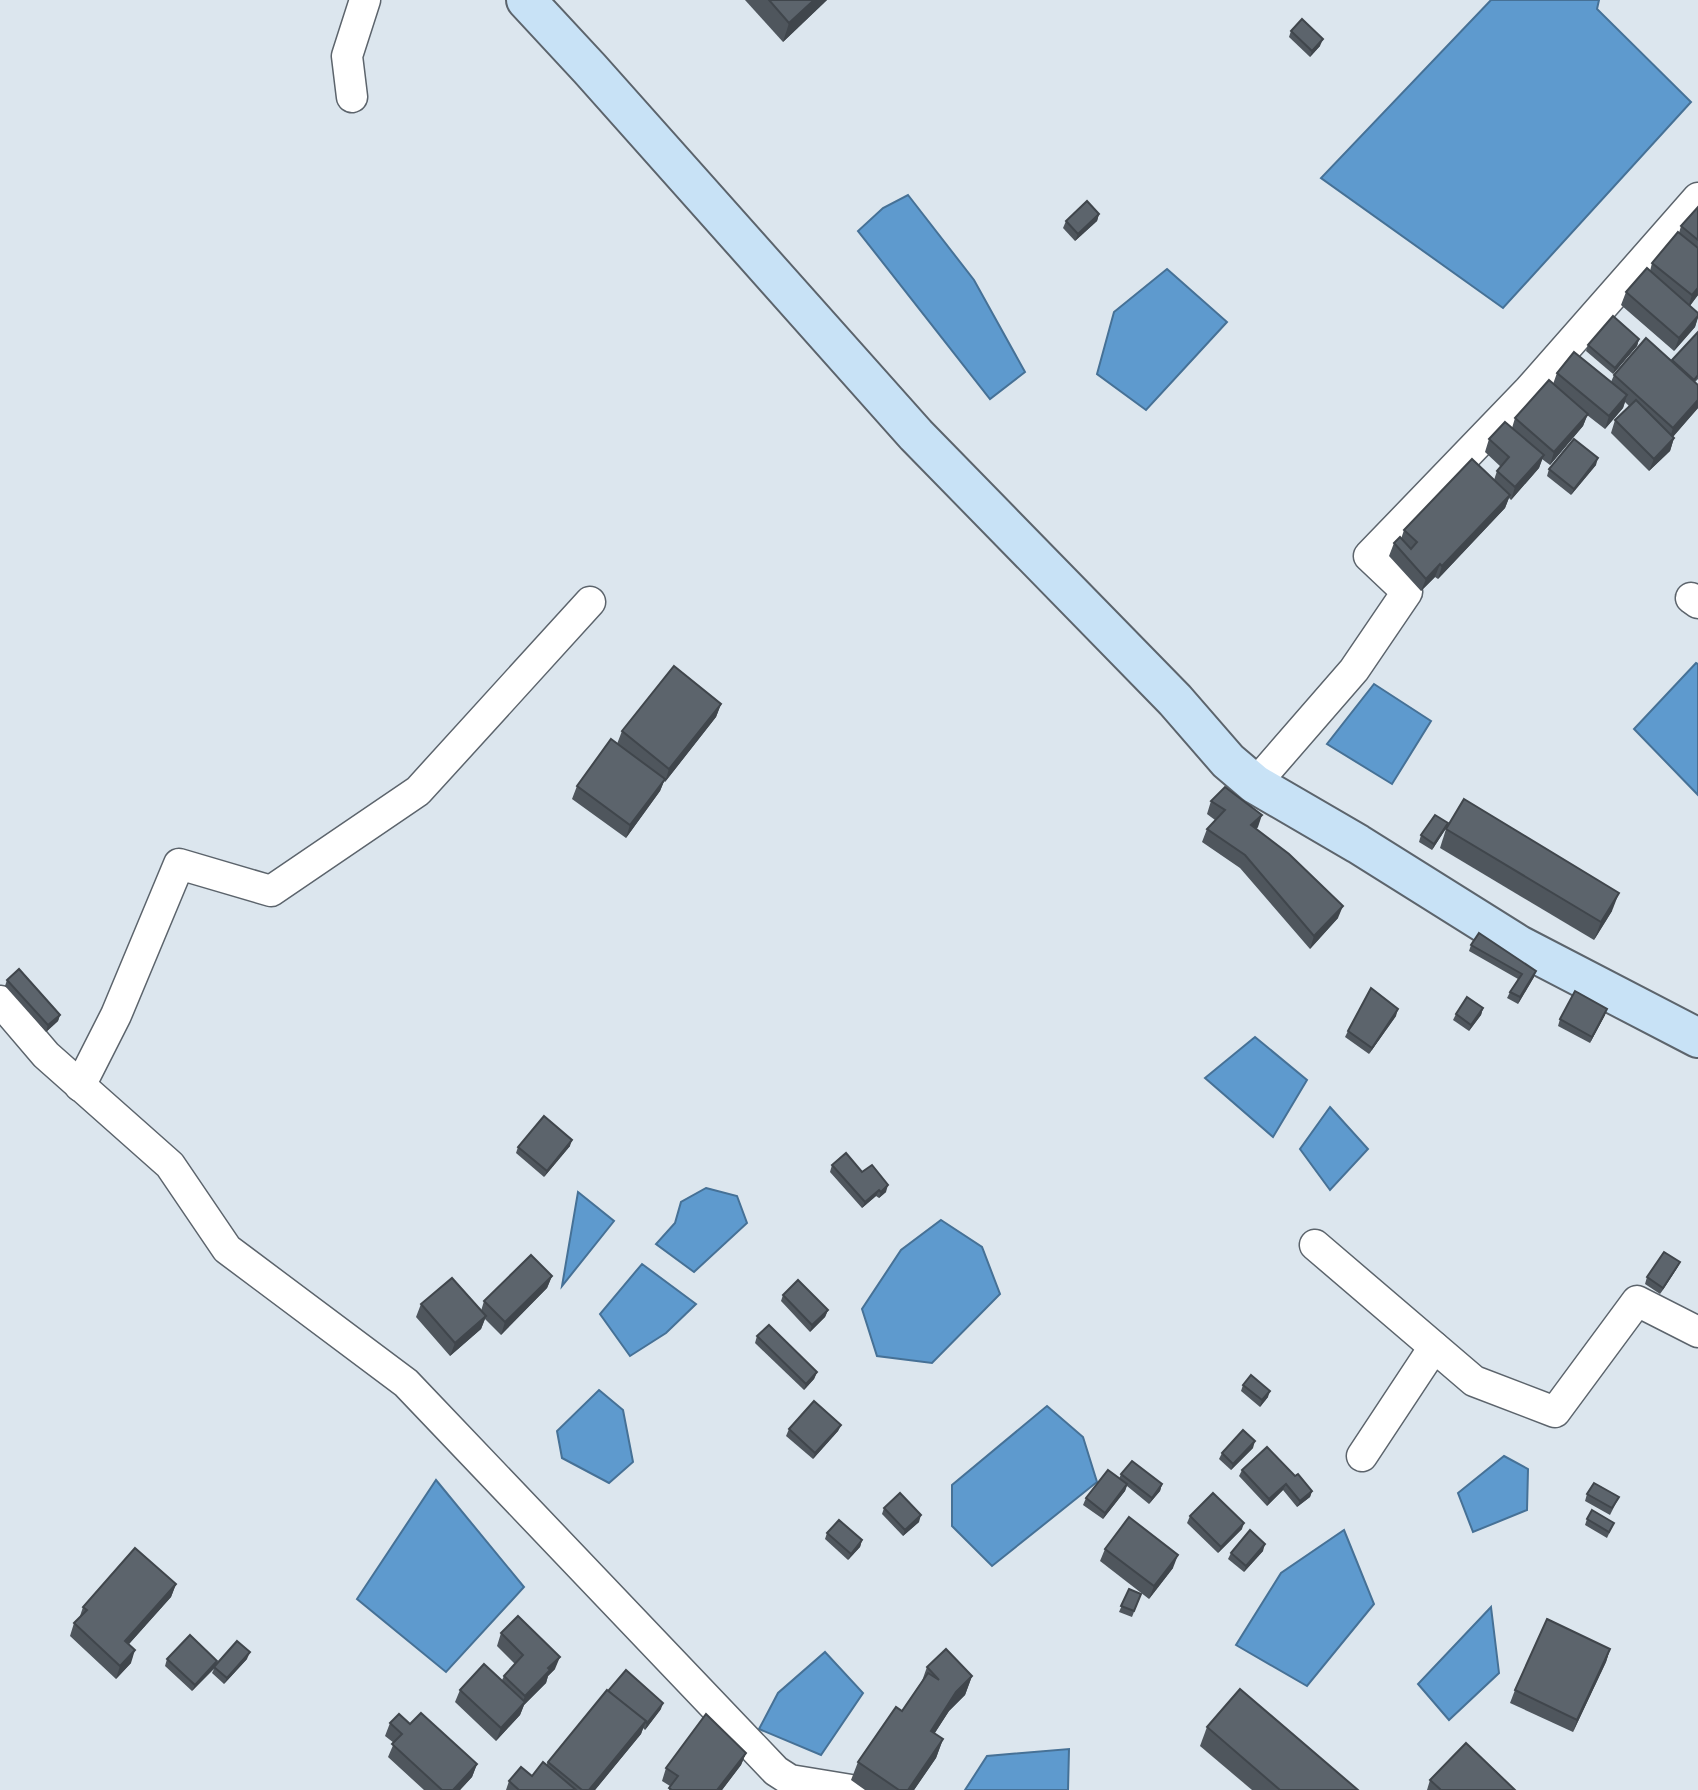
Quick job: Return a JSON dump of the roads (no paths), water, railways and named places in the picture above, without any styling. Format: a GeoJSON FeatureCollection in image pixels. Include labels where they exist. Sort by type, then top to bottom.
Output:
{"type":"FeatureCollection","features":[{"type":"Feature","properties":{"kind":"main road"},"geometry":{"type":"LineString","coordinates":[[529,1],[916,435],[1175,700],[1228,761],[1255,785],[1358,844],[1519,945],[1698,1038]]}},
{"type":"Feature","properties":{"kind":"street"},"geometry":{"type":"LineString","coordinates":[[352,97],[347,56],[366,0]]}},
{"type":"Feature","properties":{"kind":"street"},"geometry":{"type":"LineString","coordinates":[[1255,785],[1354,670],[1407,592],[1369,556],[1528,390],[1698,198]]}},
{"type":"Feature","properties":{"kind":"street"},"geometry":{"type":"LineString","coordinates":[[80,1086],[116,1015],[179,864],[271,891],[418,791],[590,602]]}},
{"type":"Feature","properties":{"kind":"street"},"geometry":{"type":"LineString","coordinates":[[0,1001],[46,1055],[170,1166],[227,1249],[406,1383],[776,1771],[790,1780],[851,1790]]}},
{"type":"Feature","properties":{"kind":"street"},"geometry":{"type":"LineString","coordinates":[[1315,1245],[1474,1381],[1555,1412],[1637,1301],[1698,1332]]}},
{"type":"Feature","properties":{"kind":"street"},"geometry":{"type":"LineString","coordinates":[[1362,1456],[1434,1347]]}},
{"type":"Feature","properties":{"kind":"water"},"geometry":{"type":"Polygon","coordinates":[[[1491,0],[1599,0],[1597,9],[1691,102],[1503,308],[1321,178],[1491,0]]]}},
{"type":"Feature","properties":{"kind":"water"},"geometry":{"type":"Polygon","coordinates":[[[908,195],[974,280],[1025,372],[990,399],[858,231],[883,208],[908,195]]]}},
{"type":"Feature","properties":{"kind":"water"},"geometry":{"type":"Polygon","coordinates":[[[1167,269],[1227,322],[1146,410],[1097,374],[1114,312],[1167,269]]]}},
{"type":"Feature","properties":{"kind":"water"},"geometry":{"type":"Polygon","coordinates":[[[1696,663],[1698,664],[1698,795],[1634,729],[1696,663]]]}},
{"type":"Feature","properties":{"kind":"water"},"geometry":{"type":"Polygon","coordinates":[[[1374,684],[1431,721],[1392,784],[1327,744],[1374,684]]]}},
{"type":"Feature","properties":{"kind":"water"},"geometry":{"type":"Polygon","coordinates":[[[1255,1037],[1307,1080],[1273,1137],[1205,1078],[1255,1037]]]}},
{"type":"Feature","properties":{"kind":"water"},"geometry":{"type":"Polygon","coordinates":[[[1330,1107],[1368,1149],[1330,1190],[1300,1149],[1330,1107]]]}},
{"type":"Feature","properties":{"kind":"water"},"geometry":{"type":"Polygon","coordinates":[[[706,1188],[737,1196],[747,1223],[694,1272],[656,1244],[675,1223],[681,1202],[706,1188]]]}},
{"type":"Feature","properties":{"kind":"water"},"geometry":{"type":"Polygon","coordinates":[[[578,1192],[614,1221],[562,1286],[578,1192]]]}},
{"type":"Feature","properties":{"kind":"water"},"geometry":{"type":"Polygon","coordinates":[[[941,1220],[982,1247],[1000,1294],[932,1363],[877,1356],[862,1309],[901,1250],[941,1220]]]}},
{"type":"Feature","properties":{"kind":"water"},"geometry":{"type":"Polygon","coordinates":[[[642,1264],[696,1304],[666,1333],[630,1356],[600,1314],[642,1264]]]}},
{"type":"Feature","properties":{"kind":"water"},"geometry":{"type":"Polygon","coordinates":[[[599,1390],[623,1410],[633,1462],[609,1483],[562,1458],[557,1431],[599,1390]]]}},
{"type":"Feature","properties":{"kind":"water"},"geometry":{"type":"Polygon","coordinates":[[[1047,1406],[1083,1437],[1097,1482],[992,1566],[952,1526],[952,1485],[1047,1406]]]}},
{"type":"Feature","properties":{"kind":"water"},"geometry":{"type":"Polygon","coordinates":[[[1504,1456],[1528,1469],[1527,1510],[1473,1532],[1458,1493],[1504,1456]]]}},
{"type":"Feature","properties":{"kind":"water"},"geometry":{"type":"Polygon","coordinates":[[[436,1480],[524,1587],[446,1672],[357,1599],[436,1480]]]}},
{"type":"Feature","properties":{"kind":"water"},"geometry":{"type":"Polygon","coordinates":[[[1344,1530],[1374,1604],[1307,1686],[1236,1645],[1281,1573],[1344,1530]]]}},
{"type":"Feature","properties":{"kind":"water"},"geometry":{"type":"Polygon","coordinates":[[[1491,1607],[1499,1673],[1449,1720],[1418,1684],[1491,1607]]]}},
{"type":"Feature","properties":{"kind":"water"},"geometry":{"type":"Polygon","coordinates":[[[825,1652],[863,1693],[821,1755],[759,1729],[778,1693],[825,1652]]]}},
{"type":"Feature","properties":{"kind":"water"},"geometry":{"type":"Polygon","coordinates":[[[1069,1749],[1068,1790],[965,1790],[987,1756],[1069,1749]]]}}]}
